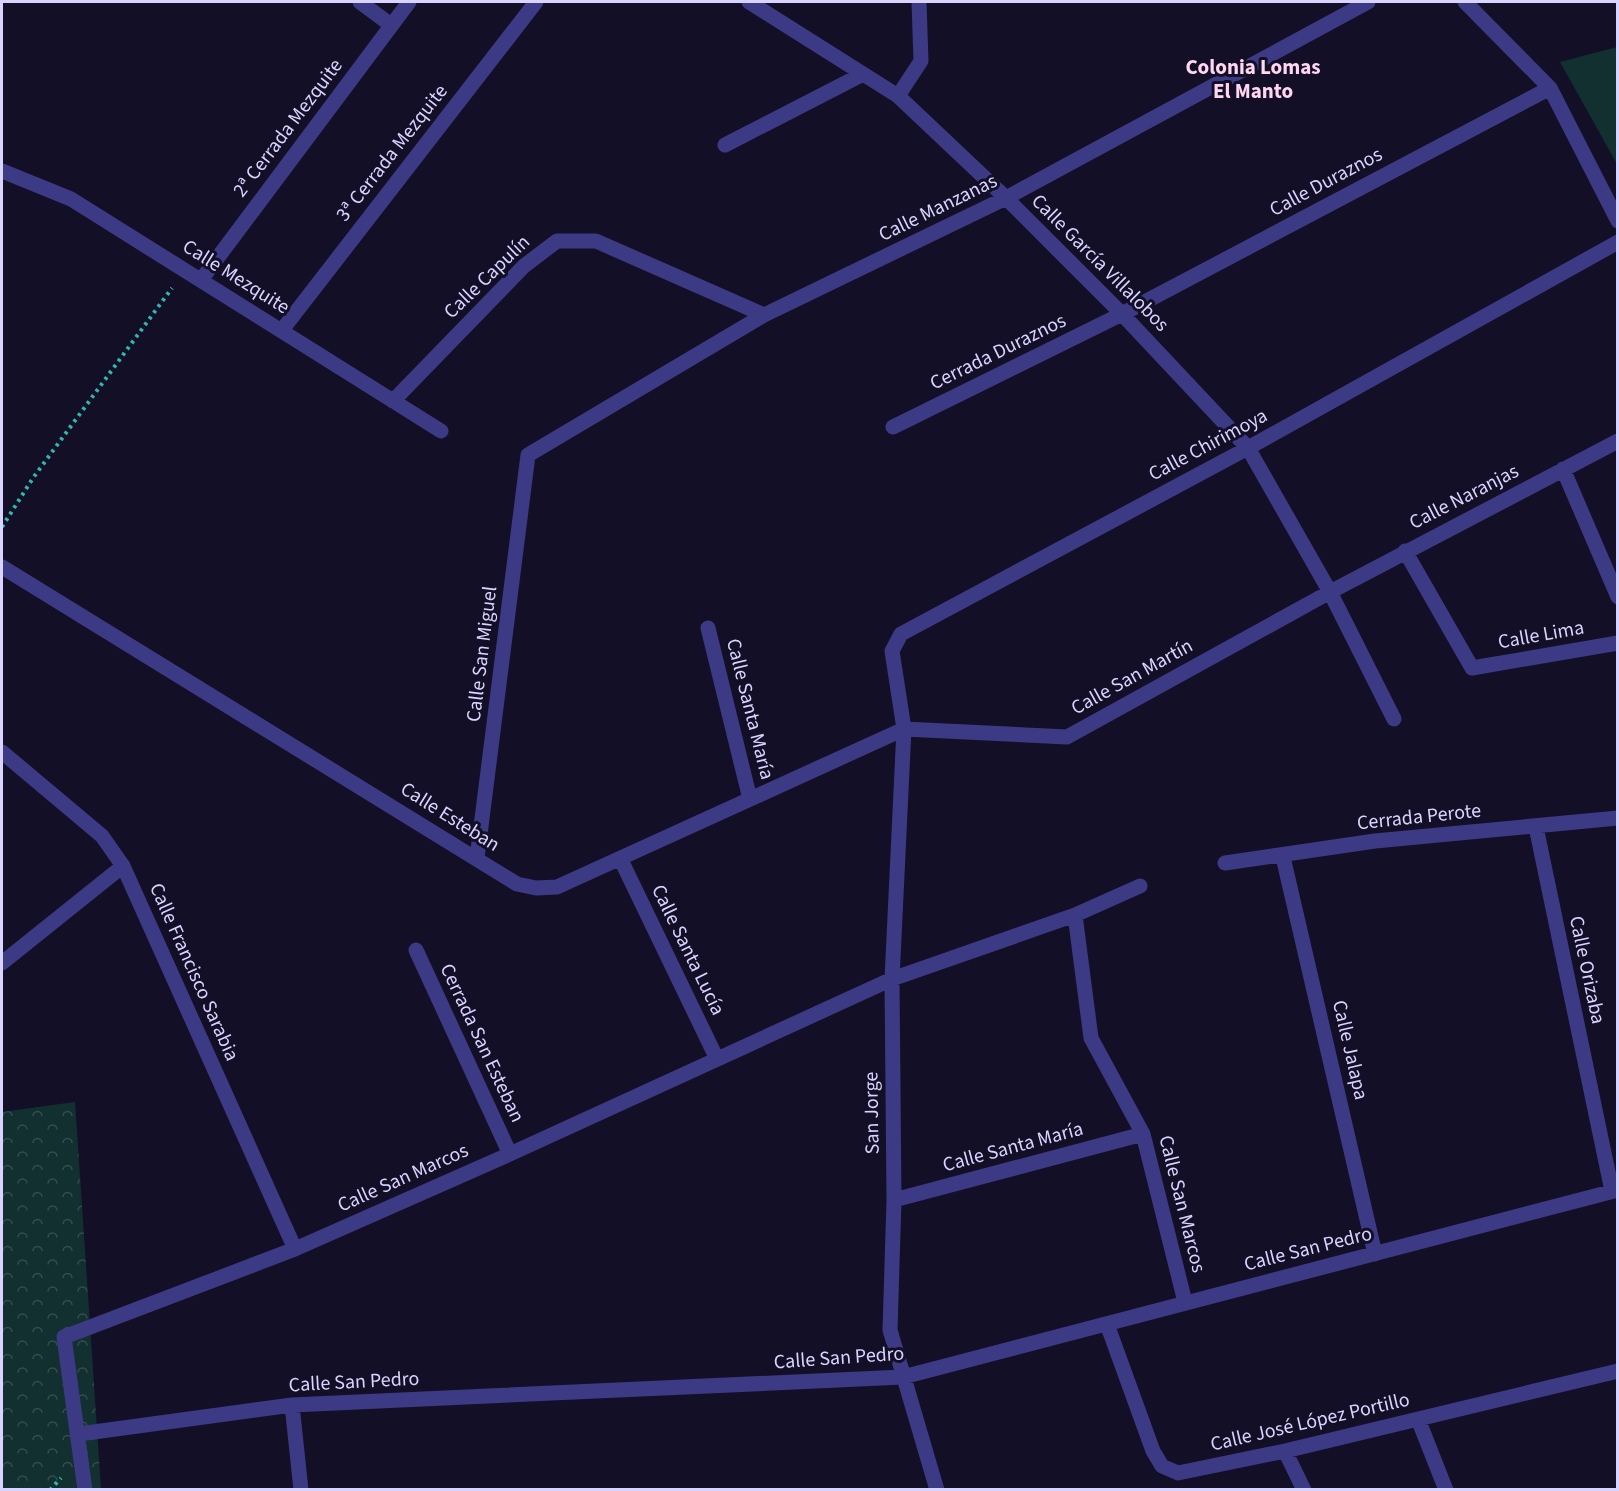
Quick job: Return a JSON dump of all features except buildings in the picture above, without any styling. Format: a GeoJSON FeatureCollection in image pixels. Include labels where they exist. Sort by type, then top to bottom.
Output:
{"type":"FeatureCollection","features":[{"type":"Feature","properties":{"kind":"street"},"geometry":{"type":"LineString","coordinates":[[360,2],[391,25]]}},
{"type":"Feature","properties":{"kind":"street","name":"2ª Cerrada Mezquite"},"geometry":{"type":"LineString","coordinates":[[201,280],[409,2]]}},
{"type":"Feature","properties":{"kind":"street","name":"3ª Cerrada Mezquite"},"geometry":{"type":"LineString","coordinates":[[282,330],[536,2]]}},
{"type":"Feature","properties":{"kind":"street","name":"Calle García Villalobos"},"geometry":{"type":"LineString","coordinates":[[748,2],[898,96],[1006,198],[1122,314],[1248,448],[1330,591],[1394,719]]}},
{"type":"Feature","properties":{"kind":"street"},"geometry":{"type":"LineString","coordinates":[[898,96],[921,61],[919,2]]}},
{"type":"Feature","properties":{"kind":"street","name":"Calle Manzanas"},"geometry":{"type":"LineString","coordinates":[[528,455],[764,315],[1006,198],[1368,2]]}},
{"type":"Feature","properties":{"kind":"street"},"geometry":{"type":"LineString","coordinates":[[1465,2],[1550,88],[1617,221]]}},
{"type":"Feature","properties":{"kind":"street"},"geometry":{"type":"LineString","coordinates":[[725,145],[862,74]]}},
{"type":"Feature","properties":{"kind":"street","name":"Calle Duraznos"},"geometry":{"type":"LineString","coordinates":[[1122,314],[1550,88]]}},
{"type":"Feature","properties":{"kind":"street","name":"Calle Mezquite"},"geometry":{"type":"LineString","coordinates":[[2,171],[71,199],[441,431]]}},
{"type":"Feature","properties":{"kind":"street","name":"Calle Capulín"},"geometry":{"type":"LineString","coordinates":[[393,401],[524,266],[557,241],[596,241],[764,315]]}},
{"type":"Feature","properties":{"kind":"street","name":"Calle Chirimoya"},"geometry":{"type":"LineString","coordinates":[[904,729],[892,651],[901,634],[1248,448],[1617,242]]}},
{"type":"Feature","properties":{"kind":"street","name":"Cerrada Duraznos"},"geometry":{"type":"LineString","coordinates":[[893,427],[1122,314]]}},
{"type":"Feature","properties":{"kind":"street","name":"Calle Naranjas"},"geometry":{"type":"LineString","coordinates":[[1330,591],[1617,441]]}},
{"type":"Feature","properties":{"kind":"street","name":"Calle San Miguel"},"geometry":{"type":"LineString","coordinates":[[477,858],[528,455]]}},
{"type":"Feature","properties":{"kind":"street"},"geometry":{"type":"LineString","coordinates":[[1563,470],[1617,597]]}},
{"type":"Feature","properties":{"kind":"street","name":"Calle Lima"},"geometry":{"type":"LineString","coordinates":[[1405,551],[1472,668],[1617,643]]}},
{"type":"Feature","properties":{"kind":"street","name":"Calle Esteban"},"geometry":{"type":"LineString","coordinates":[[2,567],[517,884],[536,888],[557,887],[621,860],[904,729]]}},
{"type":"Feature","properties":{"kind":"street","name":"Calle San Martín"},"geometry":{"type":"LineString","coordinates":[[904,729],[1067,737],[1330,591]]}},
{"type":"Feature","properties":{"kind":"street","name":"Calle Santa María"},"geometry":{"type":"LineString","coordinates":[[708,628],[750,799]]}},
{"type":"Feature","properties":{"kind":"street","name":"San Jorge"},"geometry":{"type":"LineString","coordinates":[[904,729],[892,979],[894,1200],[890,1330],[937,1490]]}},
{"type":"Feature","properties":{"kind":"street","name":"Calle Francisco Sarabia"},"geometry":{"type":"LineString","coordinates":[[2,752],[102,836],[123,866],[295,1249]]}},
{"type":"Feature","properties":{"kind":"street","name":"Cerrada Perote"},"geometry":{"type":"LineString","coordinates":[[1225,863],[1375,841],[1617,818]]}},
{"type":"Feature","properties":{"kind":"street","name":"Calle Orizaba"},"geometry":{"type":"LineString","coordinates":[[1536,827],[1615,1190]]}},
{"type":"Feature","properties":{"kind":"street","name":"Calle Jalapa"},"geometry":{"type":"LineString","coordinates":[[1283,856],[1375,1254]]}},
{"type":"Feature","properties":{"kind":"street","name":"Calle Santa Lucía"},"geometry":{"type":"LineString","coordinates":[[621,860],[716,1057]]}},
{"type":"Feature","properties":{"kind":"street"},"geometry":{"type":"LineString","coordinates":[[2,963],[123,866]]}},
{"type":"Feature","properties":{"kind":"street"},"geometry":{"type":"LineString","coordinates":[[892,979],[1075,915],[1140,886]]}},
{"type":"Feature","properties":{"kind":"street","name":"Calle San Marcos"},"geometry":{"type":"LineString","coordinates":[[1075,915],[1091,1038],[1143,1134],[1185,1302]]}},
{"type":"Feature","properties":{"kind":"street","name":"Cerrada San Esteban"},"geometry":{"type":"LineString","coordinates":[[416,950],[510,1154]]}},
{"type":"Feature","properties":{"kind":"street","name":"Calle San Marcos"},"geometry":{"type":"LineString","coordinates":[[86,1490],[64,1337],[295,1249],[510,1154],[716,1057],[892,979]]}},
{"type":"Feature","properties":{"kind":"street","name":"Calle Santa María"},"geometry":{"type":"LineString","coordinates":[[894,1200],[1143,1134]]}},
{"type":"Feature","properties":{"kind":"street","name":"Calle San Pedro"},"geometry":{"type":"LineString","coordinates":[[79,1434],[292,1406],[903,1377],[1615,1190]]}},
{"type":"Feature","properties":{"kind":"street","name":"Calle José López Portillo"},"geometry":{"type":"LineString","coordinates":[[1107,1324],[1153,1451],[1162,1466],[1178,1473],[1285,1450],[1617,1371]]}},
{"type":"Feature","properties":{"kind":"street"},"geometry":{"type":"LineString","coordinates":[[292,1406],[301,1490]]}},
{"type":"Feature","properties":{"kind":"street"},"geometry":{"type":"LineString","coordinates":[[1418,1419],[1446,1490]]}},
{"type":"Feature","properties":{"kind":"street"},"geometry":{"type":"LineString","coordinates":[[1285,1450],[1304,1490]]}},
{"type":"Feature","properties":{"kind":"path"},"geometry":{"type":"LineString","coordinates":[[2,527],[33,478],[185,270]]}},
{"type":"Feature","properties":{"kind":"green space"},"geometry":{"type":"Polygon","coordinates":[[[1618,47],[1617,164],[1560,62],[1618,47]]]}},
{"type":"Feature","properties":{"kind":"green space"},"geometry":{"type":"Polygon","coordinates":[[[75,1102],[101,1489],[2,1489],[2,1112],[75,1102]]]}},
{"type":"Feature","properties":{"kind":"district","name":"Colonia Lomas El Manto"},"geometry":{"type":"Point","coordinates":[1253,79]}}]}
